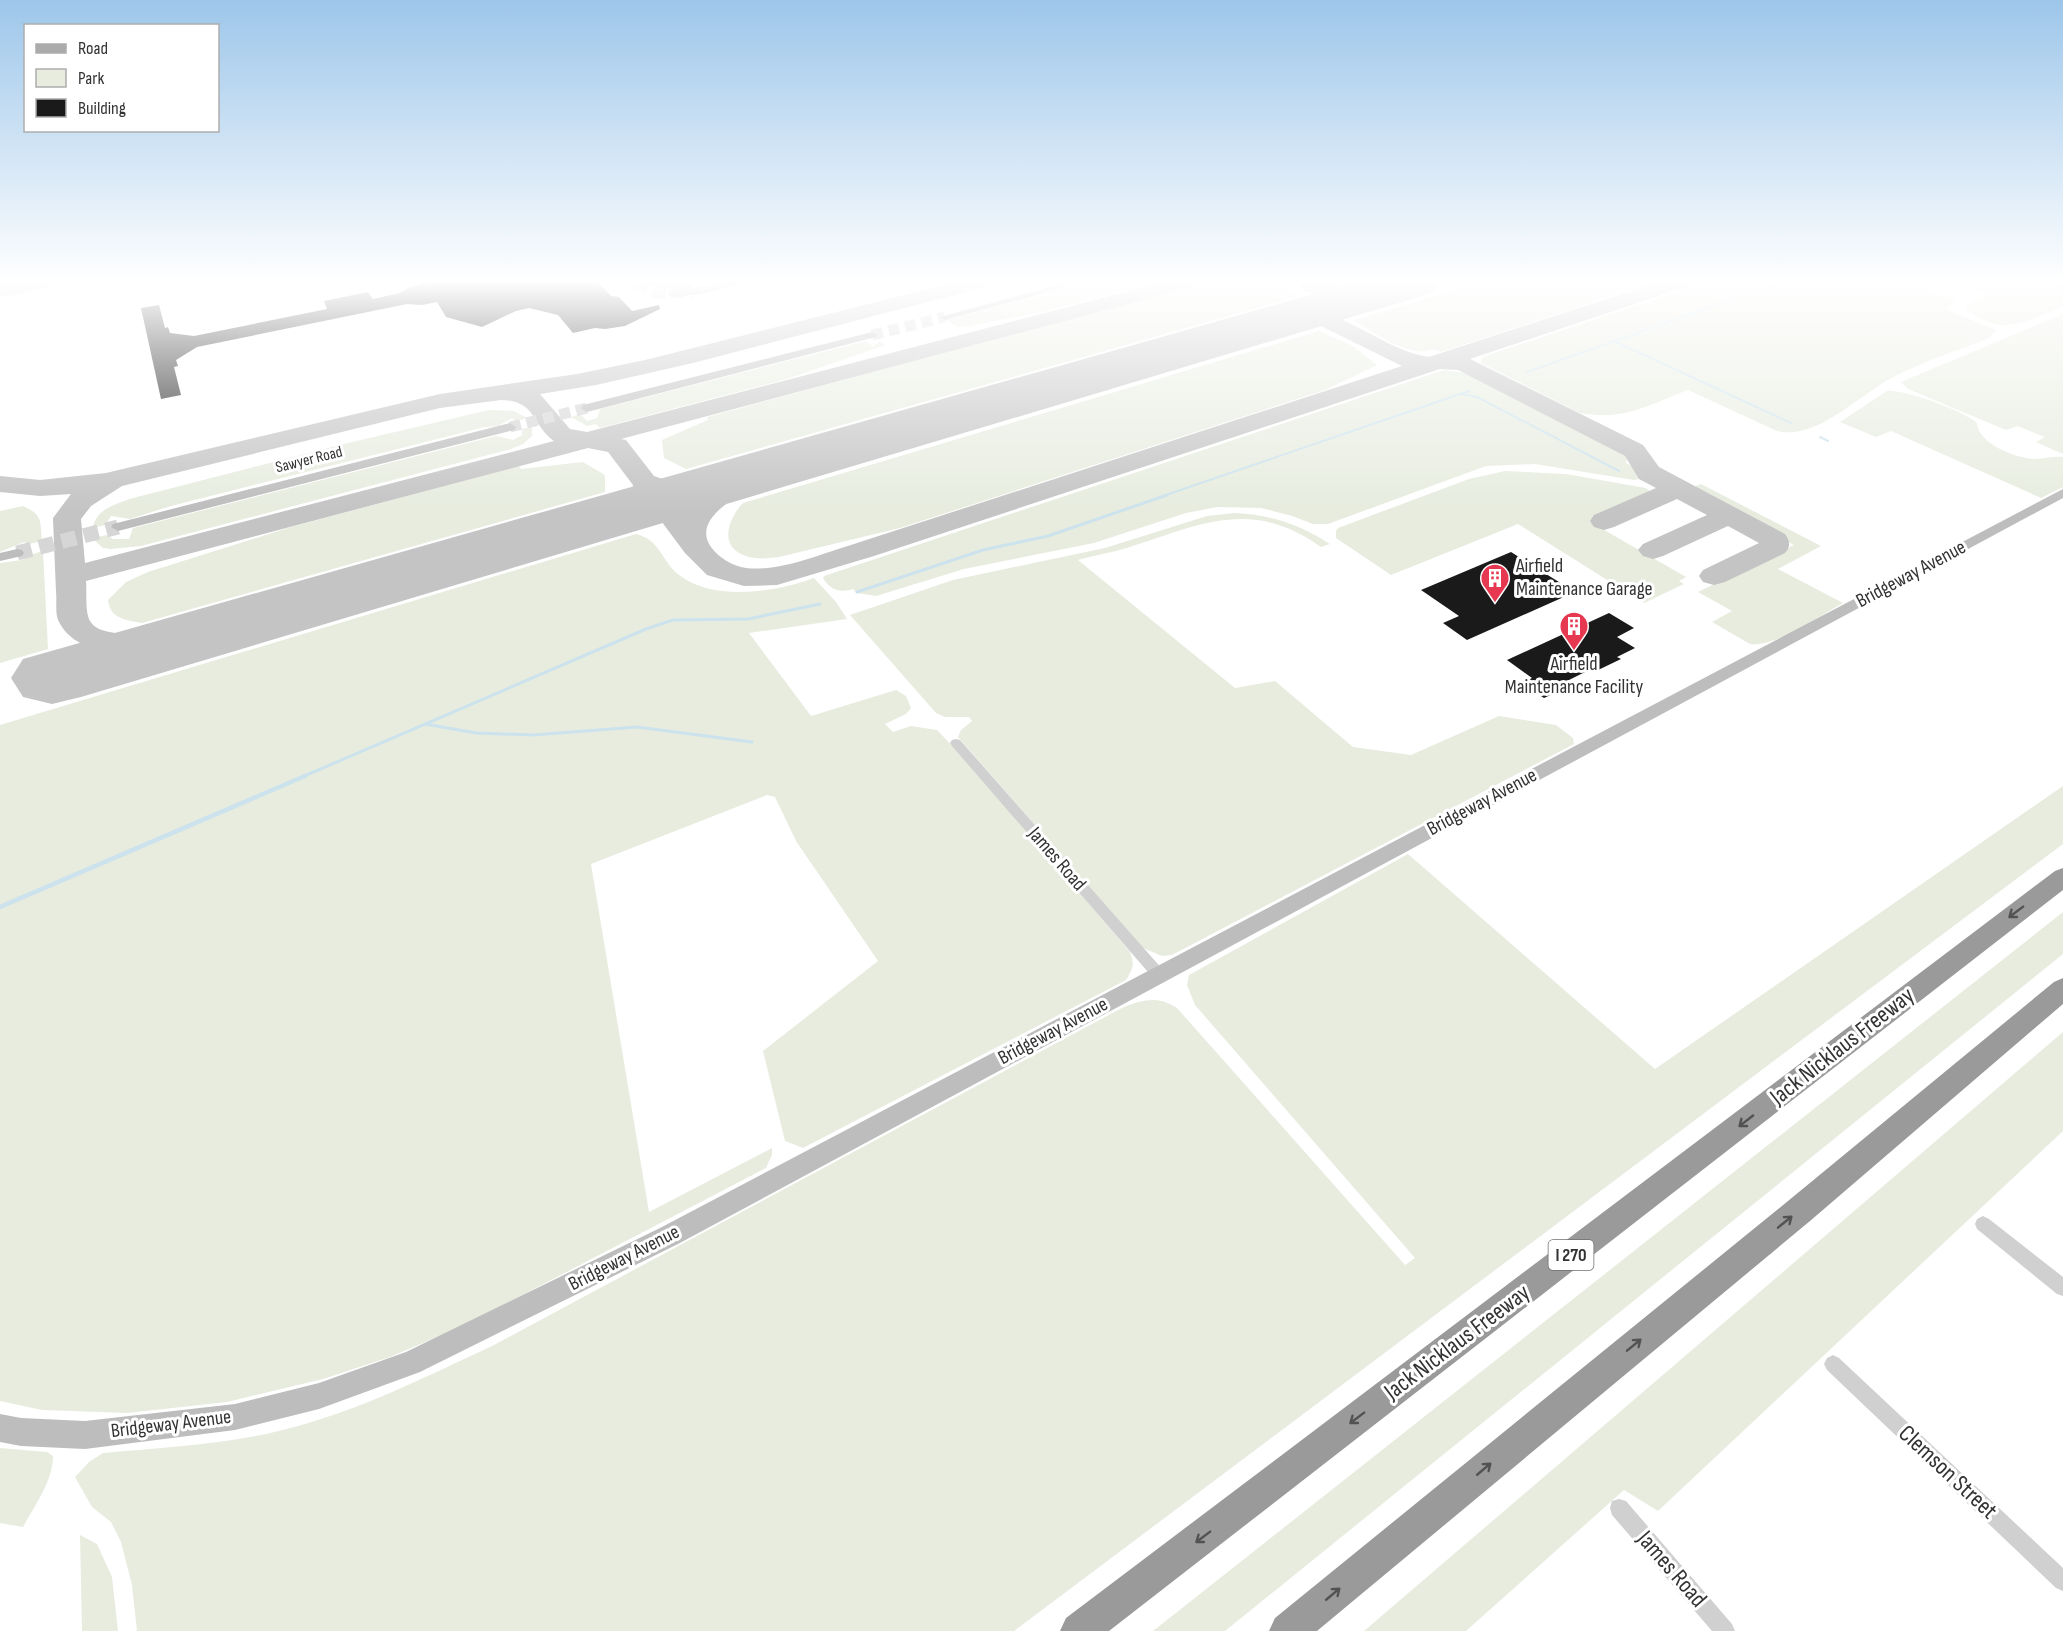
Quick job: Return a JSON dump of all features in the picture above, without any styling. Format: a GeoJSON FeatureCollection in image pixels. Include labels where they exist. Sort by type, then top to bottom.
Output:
{"type":"FeatureCollection","features":[{"type":"Feature","properties":{"kind":"highway","name":"Jack Nicklaus Freeway"},"geometry":{"type":"LineString","coordinates":[[1078,1631],[2063,877]]}},
{"type":"Feature","properties":{"kind":"highway"},"geometry":{"type":"LineString","coordinates":[[1288,1631],[1825,1190],[2063,989]]}},
{"type":"Feature","properties":{"kind":"street"},"geometry":{"type":"LineString","coordinates":[[587,408],[782,358]]}},
{"type":"Feature","properties":{"kind":"street","name":"Sawyer Road"},"geometry":{"type":"LineString","coordinates":[[118,527],[510,427]]}},
{"type":"Feature","properties":{"kind":"street","name":"Bridgeway Avenue"},"geometry":{"type":"LineString","coordinates":[[0,1428],[21,1432],[86,1435],[235,1417],[318,1396],[411,1363],[669,1236],[2063,493]]}},
{"type":"Feature","properties":{"kind":"street"},"geometry":{"type":"LineString","coordinates":[[0,557],[17,553]]}},
{"type":"Feature","properties":{"kind":"street","name":"James Road"},"geometry":{"type":"LineString","coordinates":[[956,743],[1159,975]]}},
{"type":"Feature","properties":{"kind":"street"},"geometry":{"type":"LineString","coordinates":[[1983,1224],[2063,1288]]}},
{"type":"Feature","properties":{"kind":"street","name":"Clemson Street"},"geometry":{"type":"LineString","coordinates":[[1833,1364],[2063,1581]]}},
{"type":"Feature","properties":{"kind":"street","name":"James Road"},"geometry":{"type":"LineString","coordinates":[[1619,1508],[1725,1631]]}},
{"type":"Feature","properties":{"kind":"green space"},"geometry":{"type":"Polygon","coordinates":[[[799,358],[847,358],[787,379],[600,428],[596,424],[587,426],[571,417],[580,414],[587,421],[597,418],[600,409],[799,358]]]}},
{"type":"Feature","properties":{"kind":"green space"},"geometry":{"type":"Polygon","coordinates":[[[924,358],[1079,358],[686,469],[664,458],[662,440],[708,420],[707,417],[924,358]]]}},
{"type":"Feature","properties":{"kind":"green space"},"geometry":{"type":"Polygon","coordinates":[[[1228,358],[1368,358],[1377,365],[1325,390],[900,528],[779,557],[750,557],[737,552],[732,546],[728,532],[730,524],[743,503],[1228,358]]]}},
{"type":"Feature","properties":{"kind":"green space"},"geometry":{"type":"Polygon","coordinates":[[[1482,358],[1937,358],[1895,376],[1823,422],[1808,429],[1792,432],[1777,431],[1688,390],[1623,413],[1596,415],[1580,413],[1481,363],[1482,358]]]}},
{"type":"Feature","properties":{"kind":"green space"},"geometry":{"type":"Polygon","coordinates":[[[1958,358],[2063,358],[2063,454],[2036,442],[2045,437],[2017,426],[2006,430],[1908,389],[1901,382],[1958,358]]]}},
{"type":"Feature","properties":{"kind":"green space"},"geometry":{"type":"Polygon","coordinates":[[[1444,370],[1465,373],[1625,456],[1626,463],[1643,472],[1645,478],[1634,480],[1535,464],[1486,466],[1328,524],[1313,524],[1261,508],[1217,507],[1186,513],[1094,543],[964,569],[876,596],[857,593],[853,589],[836,590],[823,578],[824,576],[1444,370]]]}},
{"type":"Feature","properties":{"kind":"green space"},"geometry":{"type":"Polygon","coordinates":[[[1887,391],[1920,397],[1970,418],[1977,423],[1984,437],[2008,453],[2034,459],[2063,457],[2063,487],[2041,498],[1891,431],[1876,437],[1840,422],[1887,391]]]}},
{"type":"Feature","properties":{"kind":"green space"},"geometry":{"type":"Polygon","coordinates":[[[489,410],[514,411],[527,418],[516,421],[512,418],[498,426],[485,427],[171,506],[130,519],[111,516],[105,525],[93,528],[95,521],[103,511],[133,498],[489,410]]]}},
{"type":"Feature","properties":{"kind":"green space"},"geometry":{"type":"Polygon","coordinates":[[[532,427],[532,436],[523,444],[511,449],[141,546],[103,548],[94,540],[94,538],[106,535],[113,539],[129,539],[133,528],[496,436],[513,440],[522,435],[522,429],[532,427]]]}},
{"type":"Feature","properties":{"kind":"green space"},"geometry":{"type":"Polygon","coordinates":[[[583,462],[605,475],[605,492],[142,623],[120,618],[109,606],[108,600],[126,582],[148,572],[291,527],[519,466],[521,469],[583,462]]]}},
{"type":"Feature","properties":{"kind":"green space"},"geometry":{"type":"Polygon","coordinates":[[[1505,471],[1566,474],[1646,488],[1652,493],[1650,497],[1592,523],[1686,577],[1679,581],[1684,584],[1644,603],[1518,524],[1391,575],[1336,538],[1338,528],[1469,479],[1505,471]]]}},
{"type":"Feature","properties":{"kind":"green space"},"geometry":{"type":"Polygon","coordinates":[[[1701,484],[1821,546],[1778,569],[1843,603],[1784,636],[1760,644],[1750,644],[1712,622],[1732,611],[1698,592],[1794,545],[1697,494],[1696,486],[1701,484]]]}},
{"type":"Feature","properties":{"kind":"green space"},"geometry":{"type":"Polygon","coordinates":[[[23,506],[37,515],[42,541],[29,544],[24,542],[0,552],[0,511],[23,506]]]}},
{"type":"Feature","properties":{"kind":"green space"},"geometry":{"type":"Polygon","coordinates":[[[1235,513],[1285,522],[1330,544],[1321,547],[1296,532],[1272,523],[1248,519],[1225,520],[1202,524],[1121,550],[1078,560],[1235,688],[1275,681],[1353,747],[1411,755],[1499,716],[1556,725],[1573,738],[1574,744],[1172,955],[1162,956],[1143,948],[958,737],[961,730],[972,721],[969,717],[945,717],[936,713],[850,615],[953,580],[1105,548],[1207,516],[1235,513]]]}},
{"type":"Feature","properties":{"kind":"green space"},"geometry":{"type":"Polygon","coordinates":[[[636,534],[651,541],[679,575],[710,589],[727,592],[764,590],[814,578],[836,602],[847,619],[749,633],[811,716],[896,690],[906,696],[911,708],[906,714],[885,724],[893,732],[911,726],[937,730],[973,768],[1130,952],[1133,966],[1126,980],[803,1148],[785,1141],[763,1051],[878,961],[796,841],[775,797],[767,795],[591,864],[649,1212],[772,1148],[772,1155],[766,1168],[465,1325],[390,1357],[323,1379],[227,1402],[127,1413],[42,1410],[0,1401],[0,725],[636,534]]]}},
{"type":"Feature","properties":{"kind":"green space"},"geometry":{"type":"Polygon","coordinates":[[[43,551],[48,649],[0,663],[0,563],[22,560],[43,551]]]}},
{"type":"Feature","properties":{"kind":"green space"},"geometry":{"type":"Polygon","coordinates":[[[2063,786],[2063,844],[1014,1631],[137,1631],[132,1585],[121,1542],[111,1522],[92,1507],[75,1477],[89,1462],[103,1453],[206,1444],[266,1434],[325,1418],[410,1384],[492,1346],[1120,1009],[1142,1001],[1163,1001],[1177,1008],[1405,1265],[1415,1258],[1195,1005],[1187,985],[1189,975],[1408,854],[1655,1069],[2063,786]]]}},
{"type":"Feature","properties":{"kind":"green space"},"geometry":{"type":"Polygon","coordinates":[[[2063,912],[2063,954],[1225,1631],[1153,1631],[2063,912]]]}},
{"type":"Feature","properties":{"kind":"green space"},"geometry":{"type":"Polygon","coordinates":[[[2063,1032],[2063,1131],[1658,1511],[1624,1490],[1466,1631],[1364,1631],[2063,1032]]]}},
{"type":"Feature","properties":{"kind":"green space"},"geometry":{"type":"Polygon","coordinates":[[[0,1448],[47,1452],[53,1456],[47,1484],[23,1527],[0,1523],[0,1448]]]}},
{"type":"Feature","properties":{"kind":"green space"},"geometry":{"type":"Polygon","coordinates":[[[80,1535],[97,1544],[112,1577],[118,1631],[82,1631],[80,1535]]]}},
{"type":"Feature","properties":{"kind":"building"},"geometry":{"type":"Polygon","coordinates":[[[152,358],[179,358],[176,360],[178,366],[174,367],[181,395],[161,399],[152,358]]]}},
{"type":"Feature","properties":{"kind":"building","name":"Airfield Maintenance Garage"},"geometry":{"type":"Polygon","coordinates":[[[1511,552],[1575,592],[1467,640],[1443,623],[1459,616],[1421,590],[1511,552]]]}},
{"type":"Feature","properties":{"kind":"building","name":"Airfield Maintenance Facility"},"geometry":{"type":"Polygon","coordinates":[[[1609,613],[1634,628],[1617,637],[1635,648],[1617,657],[1621,659],[1594,672],[1591,669],[1569,680],[1574,684],[1544,698],[1522,683],[1532,678],[1507,660],[1609,613]]]}},
{"type":"Feature","properties":{"kind":"waterway"},"geometry":{"type":"LineString","coordinates":[[1527,372],[1566,358]]}},
{"type":"Feature","properties":{"kind":"waterway"},"geometry":{"type":"LineString","coordinates":[[1651,358],[1791,423]]}},
{"type":"Feature","properties":{"kind":"waterway"},"geometry":{"type":"LineString","coordinates":[[1163,496],[1469,391]]}},
{"type":"Feature","properties":{"kind":"waterway"},"geometry":{"type":"LineString","coordinates":[[1461,394],[1477,397],[1619,471]]}},
{"type":"Feature","properties":{"kind":"waterway"},"geometry":{"type":"LineString","coordinates":[[1820,437],[1828,441]]}},
{"type":"Feature","properties":{"kind":"waterway"},"geometry":{"type":"LineString","coordinates":[[857,592],[983,550],[1048,536],[1167,495]]}},
{"type":"Feature","properties":{"kind":"waterway"},"geometry":{"type":"LineString","coordinates":[[425,724],[646,629],[673,620],[748,619],[820,604]]}},
{"type":"Feature","properties":{"kind":"waterway"},"geometry":{"type":"LineString","coordinates":[[302,777],[425,724]]}},
{"type":"Feature","properties":{"kind":"waterway"},"geometry":{"type":"LineString","coordinates":[[425,724],[476,733],[533,735],[637,727],[752,742]]}},
{"type":"Feature","properties":{"kind":"waterway"},"geometry":{"type":"LineString","coordinates":[[0,907],[305,776]]}},
{"type":"Feature","properties":{"kind":"taxiway"},"geometry":{"type":"LineString","coordinates":[[474,395],[577,382],[682,358]]}},
{"type":"Feature","properties":{"kind":"taxiway"},"geometry":{"type":"LineString","coordinates":[[587,440],[899,358]]}},
{"type":"Feature","properties":{"kind":"taxiway"},"geometry":{"type":"LineString","coordinates":[[1404,358],[1430,364]]}},
{"type":"Feature","properties":{"kind":"taxiway"},"geometry":{"type":"LineString","coordinates":[[1437,362],[1449,358]]}},
{"type":"Feature","properties":{"kind":"taxiway"},"geometry":{"type":"LineString","coordinates":[[1437,362],[1449,361],[1466,365],[1634,451],[1649,473],[1678,488]]}},
{"type":"Feature","properties":{"kind":"taxiway"},"geometry":{"type":"LineString","coordinates":[[695,545],[718,569],[744,577],[777,576],[864,550],[1437,362]]}},
{"type":"Feature","properties":{"kind":"taxiway"},"geometry":{"type":"LineString","coordinates":[[474,395],[501,392],[528,397],[542,409],[562,435],[587,440]]}},
{"type":"Feature","properties":{"kind":"taxiway"},"geometry":{"type":"LineString","coordinates":[[0,484],[40,488],[106,481],[440,401],[474,395]]}},
{"type":"Feature","properties":{"kind":"taxiway"},"geometry":{"type":"LineString","coordinates":[[70,576],[587,440]]}},
{"type":"Feature","properties":{"kind":"taxiway"},"geometry":{"type":"LineString","coordinates":[[587,440],[617,446],[647,484]]}},
{"type":"Feature","properties":{"kind":"taxiway"},"geometry":{"type":"LineString","coordinates":[[695,545],[692,532],[696,519],[706,507],[735,487],[778,467]]}},
{"type":"Feature","properties":{"kind":"taxiway"},"geometry":{"type":"LineString","coordinates":[[647,484],[647,482],[667,490]]}},
{"type":"Feature","properties":{"kind":"taxiway"},"geometry":{"type":"LineString","coordinates":[[70,576],[67,518],[81,500],[110,483]]}},
{"type":"Feature","properties":{"kind":"taxiway"},"geometry":{"type":"LineString","coordinates":[[619,513],[643,498],[647,484]]}},
{"type":"Feature","properties":{"kind":"taxiway"},"geometry":{"type":"LineString","coordinates":[[647,484],[695,545]]}},
{"type":"Feature","properties":{"kind":"taxiway"},"geometry":{"type":"LineString","coordinates":[[1604,521],[1678,488]]}},
{"type":"Feature","properties":{"kind":"taxiway"},"geometry":{"type":"LineString","coordinates":[[1678,488],[1729,515]]}},
{"type":"Feature","properties":{"kind":"taxiway"},"geometry":{"type":"LineString","coordinates":[[1653,550],[1729,515]]}},
{"type":"Feature","properties":{"kind":"taxiway"},"geometry":{"type":"LineString","coordinates":[[1714,576],[1775,547],[1775,540],[1729,515]]}},
{"type":"Feature","properties":{"kind":"taxiway"},"geometry":{"type":"LineString","coordinates":[[70,576],[73,618],[81,630],[94,638],[128,644],[196,636]]}},
{"type":"Feature","properties":{"kind":"runway"},"geometry":{"type":"LineString","coordinates":[[52,678],[1152,358]]}},
{"type":"Feature","properties":{"kind":"tunnel"},"geometry":{"type":"LineString","coordinates":[[510,427],[587,408]]}},
{"type":"Feature","properties":{"kind":"tunnel"},"geometry":{"type":"LineString","coordinates":[[17,553],[118,527]]}},
{"type":"Feature","properties":{"kind":"place","name":"Airfield Maintenance Garage"},"geometry":{"type":"Point","coordinates":[1495,604]}},
{"type":"Feature","properties":{"kind":"place","name":"Airfield Maintenance Facility"},"geometry":{"type":"Point","coordinates":[1574,652]}}]}
